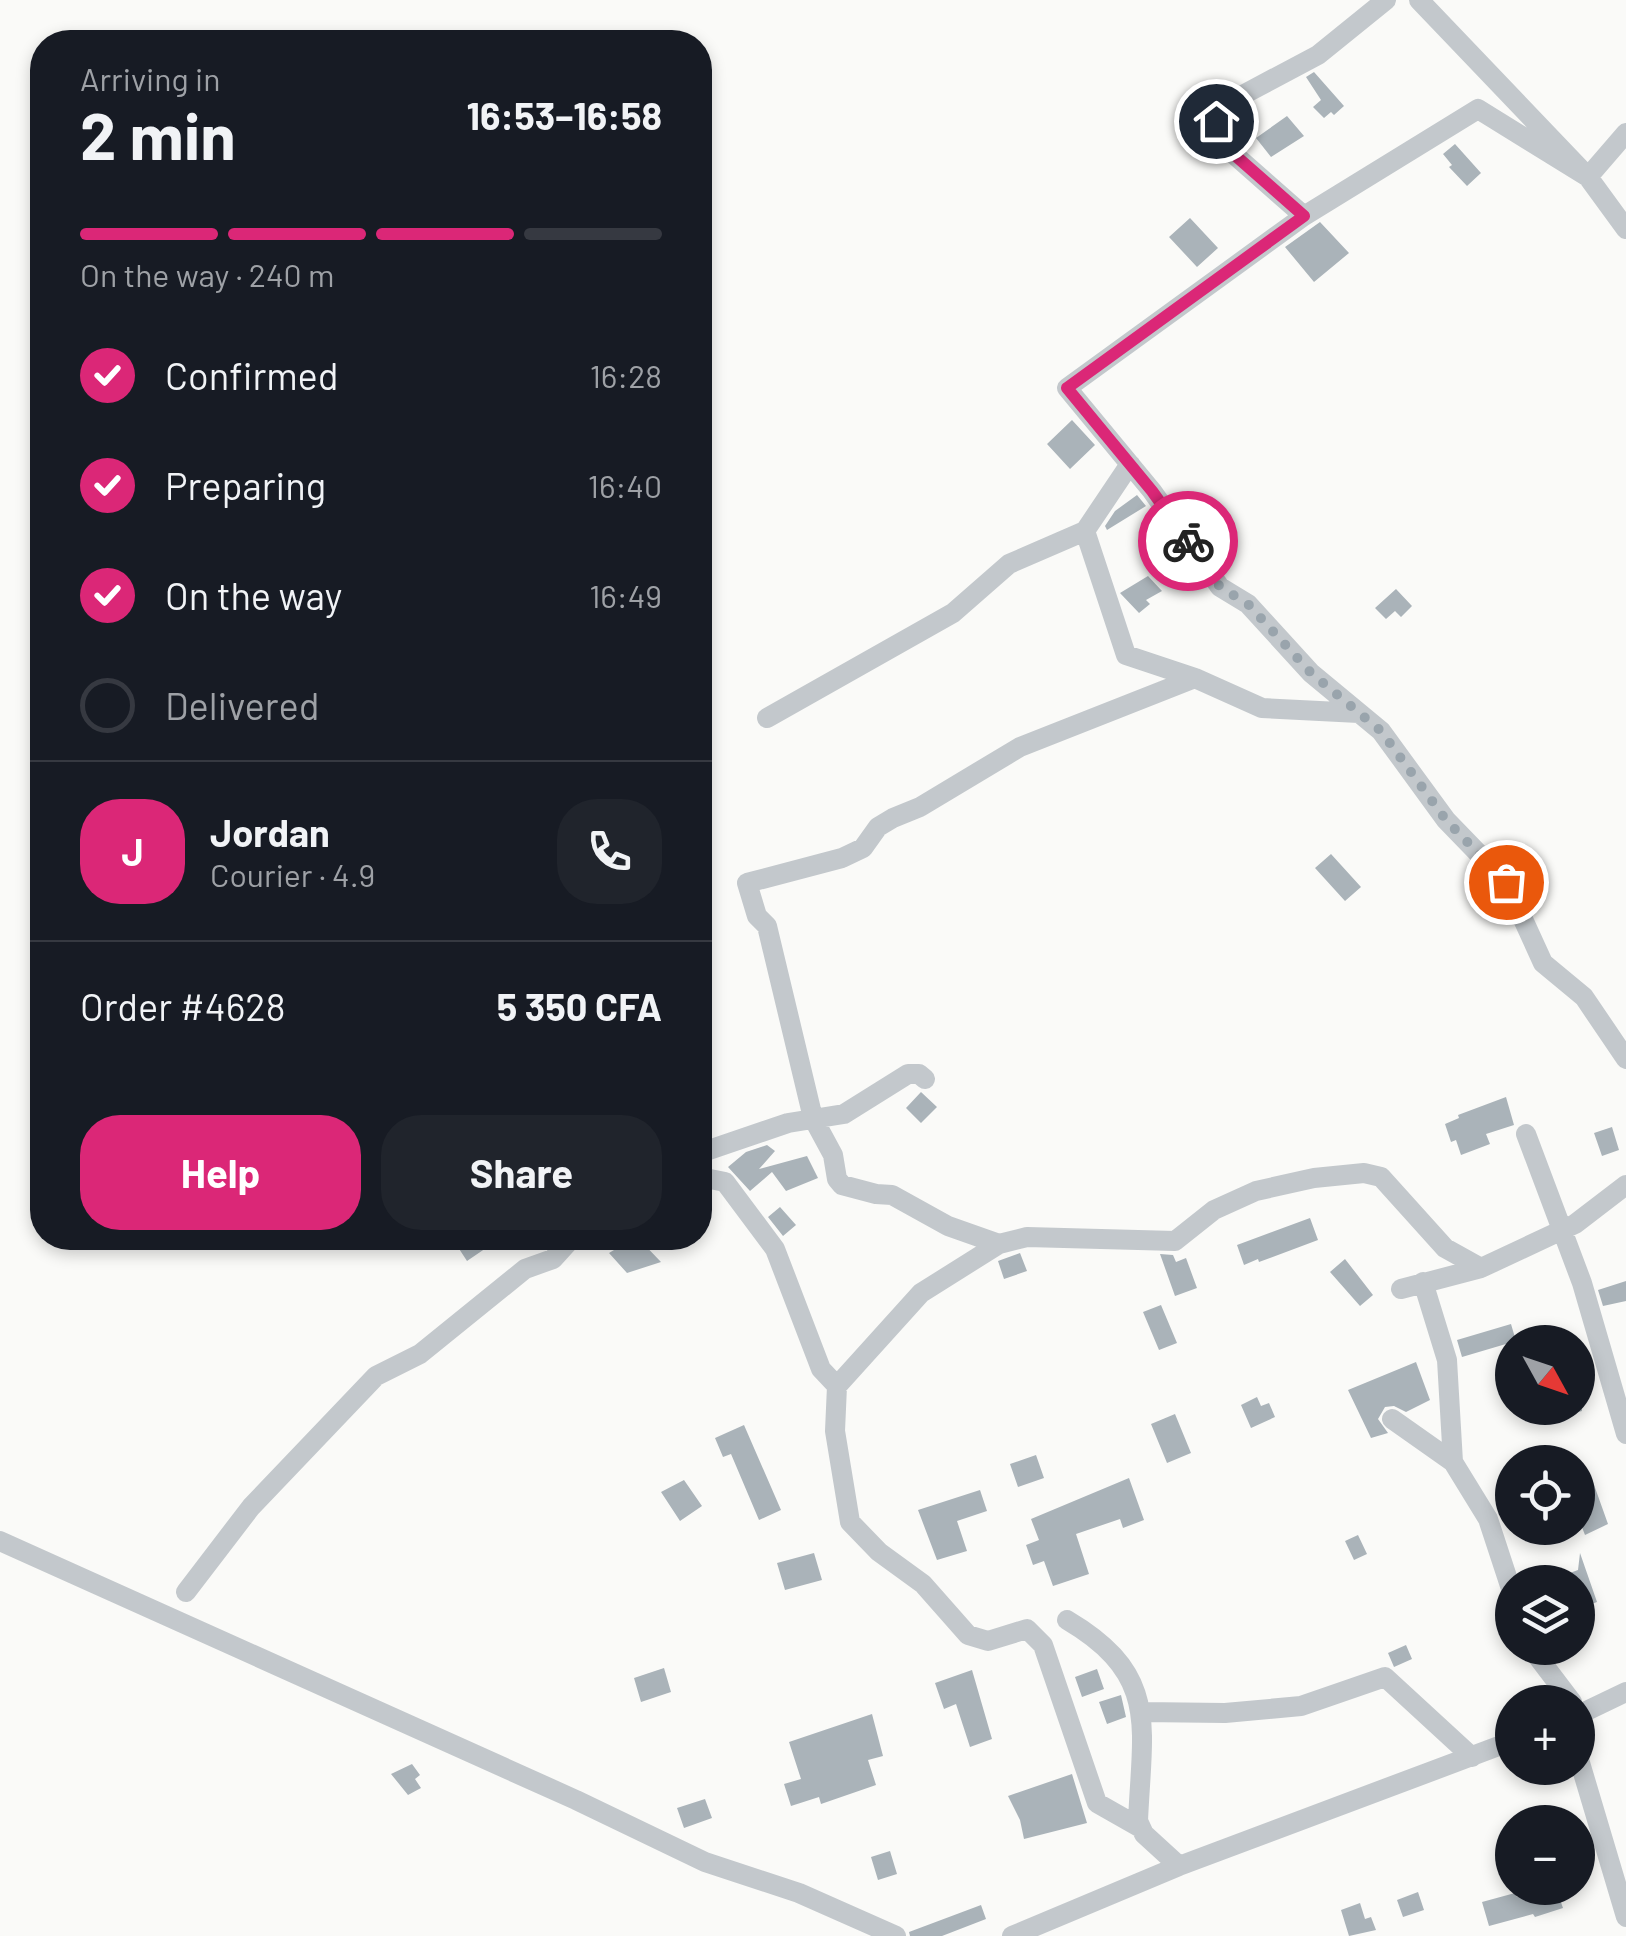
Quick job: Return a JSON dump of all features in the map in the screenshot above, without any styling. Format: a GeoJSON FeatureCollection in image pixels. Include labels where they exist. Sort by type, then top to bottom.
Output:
{"type":"FeatureCollection","features":[{"type":"Feature","properties":{"kind":"street"},"geometry":{"type":"LineString","coordinates":[[1304,216],[1212,135],[1211,126],[1237,98],[1318,55],[1386,0]]}},
{"type":"Feature","properties":{"kind":"street"},"geometry":{"type":"LineString","coordinates":[[1420,0],[1588,177],[1626,230]]}},
{"type":"Feature","properties":{"kind":"street"},"geometry":{"type":"LineString","coordinates":[[1588,177],[1478,109],[1304,216],[1067,388],[1130,464],[1220,587],[1248,604],[1311,673],[1381,731],[1446,820],[1506,882],[1544,964],[1584,997],[1626,1059]]}},
{"type":"Feature","properties":{"kind":"street"},"geometry":{"type":"LineString","coordinates":[[1588,177],[1626,133]]}},
{"type":"Feature","properties":{"kind":"street"},"geometry":{"type":"LineString","coordinates":[[766,718],[953,613],[1009,564],[1085,531],[1130,464]]}},
{"type":"Feature","properties":{"kind":"street"},"geometry":{"type":"LineString","coordinates":[[1085,531],[1126,655],[1195,678],[1262,708],[1359,713]]}},
{"type":"Feature","properties":{"kind":"street"},"geometry":{"type":"LineString","coordinates":[[999,1244],[948,1226],[892,1195],[876,1194],[837,1179],[833,1155],[814,1118],[767,926],[757,916],[747,883],[842,858],[863,848],[878,827],[920,807],[1020,747],[1195,678]]}},
{"type":"Feature","properties":{"kind":"street"},"geometry":{"type":"LineString","coordinates":[[712,1149],[788,1123],[844,1114],[908,1074],[920,1074],[925,1079]]}},
{"type":"Feature","properties":{"kind":"street"},"geometry":{"type":"LineString","coordinates":[[1526,1134],[1582,1283],[1626,1434]]}},
{"type":"Feature","properties":{"kind":"street"},"geometry":{"type":"LineString","coordinates":[[1179,1866],[1141,1828],[1097,1803],[1043,1645],[1028,1629],[988,1641],[968,1636],[923,1584],[879,1552],[850,1522],[835,1431],[836,1386],[921,1293],[999,1244],[1027,1237],[1175,1241],[1214,1210],[1256,1191],[1314,1178],[1364,1173],[1380,1177],[1445,1248],[1480,1268]]}},
{"type":"Feature","properties":{"kind":"street"},"geometry":{"type":"LineString","coordinates":[[712,1179],[725,1182],[775,1249],[821,1370],[836,1386]]}},
{"type":"Feature","properties":{"kind":"street"},"geometry":{"type":"LineString","coordinates":[[1402,1289],[1480,1268],[1562,1230],[1626,1185]]}},
{"type":"Feature","properties":{"kind":"street"},"geometry":{"type":"LineString","coordinates":[[186,1592],[251,1507],[376,1376],[420,1354],[525,1269],[553,1259],[561,1250]]}},
{"type":"Feature","properties":{"kind":"street"},"geometry":{"type":"LineString","coordinates":[[1422,1282],[1447,1360],[1453,1462]]}},
{"type":"Feature","properties":{"kind":"street"},"geometry":{"type":"LineString","coordinates":[[1392,1419],[1453,1462],[1488,1519],[1503,1565]]}},
{"type":"Feature","properties":{"kind":"street"},"geometry":{"type":"LineString","coordinates":[[0,1541],[705,1862],[799,1892],[896,1936]]}},
{"type":"Feature","properties":{"kind":"street"},"geometry":{"type":"LineString","coordinates":[[1066,1620],[1103,1642],[1134,1682],[1142,1712],[1138,1821],[1141,1828]]}},
{"type":"Feature","properties":{"kind":"street"},"geometry":{"type":"LineString","coordinates":[[1142,1712],[1225,1713],[1301,1706],[1385,1677],[1472,1757]]}},
{"type":"Feature","properties":{"kind":"street"},"geometry":{"type":"LineString","coordinates":[[1595,1703],[1626,1692]]}},
{"type":"Feature","properties":{"kind":"street"},"geometry":{"type":"LineString","coordinates":[[1012,1936],[1048,1928],[1179,1866],[1495,1748]]}},
{"type":"Feature","properties":{"kind":"street"},"geometry":{"type":"LineString","coordinates":[[1587,1785],[1626,1918]]}},
{"type":"Feature","properties":{"kind":"building"},"geometry":{"type":"Polygon","coordinates":[[[1314,72],[1344,106],[1334,115],[1331,112],[1324,118],[1313,107],[1321,100],[1306,77],[1314,72]]]}},
{"type":"Feature","properties":{"kind":"building"},"geometry":{"type":"Polygon","coordinates":[[[1287,116],[1304,136],[1271,157],[1256,138],[1287,116]]]}},
{"type":"Feature","properties":{"kind":"building"},"geometry":{"type":"Polygon","coordinates":[[[1455,144],[1481,173],[1467,186],[1443,154],[1455,144]]]}},
{"type":"Feature","properties":{"kind":"building"},"geometry":{"type":"Polygon","coordinates":[[[1190,218],[1218,248],[1197,267],[1169,237],[1190,218]]]}},
{"type":"Feature","properties":{"kind":"building"},"geometry":{"type":"Polygon","coordinates":[[[1320,222],[1349,253],[1314,282],[1285,247],[1320,222]]]}},
{"type":"Feature","properties":{"kind":"building"},"geometry":{"type":"Polygon","coordinates":[[[1072,420],[1095,445],[1070,469],[1047,444],[1072,420]]]}},
{"type":"Feature","properties":{"kind":"building"},"geometry":{"type":"Polygon","coordinates":[[[1137,495],[1146,506],[1107,530],[1105,526],[1115,511],[1137,495]]]}},
{"type":"Feature","properties":{"kind":"building"},"geometry":{"type":"Polygon","coordinates":[[[1148,576],[1162,591],[1146,600],[1150,604],[1139,613],[1120,593],[1148,576]]]}},
{"type":"Feature","properties":{"kind":"building"},"geometry":{"type":"Polygon","coordinates":[[[1396,589],[1412,606],[1401,617],[1395,611],[1386,619],[1375,608],[1396,589]]]}},
{"type":"Feature","properties":{"kind":"building"},"geometry":{"type":"Polygon","coordinates":[[[1331,854],[1361,887],[1345,901],[1315,868],[1331,854]]]}},
{"type":"Feature","properties":{"kind":"building"},"geometry":{"type":"Polygon","coordinates":[[[921,1092],[937,1107],[921,1123],[906,1108],[921,1092]]]}},
{"type":"Feature","properties":{"kind":"building"},"geometry":{"type":"Polygon","coordinates":[[[1506,1097],[1514,1125],[1486,1134],[1490,1144],[1461,1155],[1445,1124],[1506,1097]]]}},
{"type":"Feature","properties":{"kind":"building"},"geometry":{"type":"Polygon","coordinates":[[[1612,1127],[1619,1150],[1602,1156],[1594,1133],[1612,1127]]]}},
{"type":"Feature","properties":{"kind":"building"},"geometry":{"type":"Polygon","coordinates":[[[767,1145],[775,1151],[759,1169],[807,1156],[818,1178],[786,1191],[772,1172],[750,1191],[728,1167],[746,1152],[767,1145]]]}},
{"type":"Feature","properties":{"kind":"building"},"geometry":{"type":"Polygon","coordinates":[[[780,1207],[796,1225],[783,1236],[768,1217],[780,1207]]]}},
{"type":"Feature","properties":{"kind":"building"},"geometry":{"type":"Polygon","coordinates":[[[1310,1218],[1318,1240],[1244,1265],[1237,1245],[1310,1218]]]}},
{"type":"Feature","properties":{"kind":"building"},"geometry":{"type":"Polygon","coordinates":[[[460,1250],[483,1250],[467,1261],[460,1250]]]}},
{"type":"Feature","properties":{"kind":"building"},"geometry":{"type":"Polygon","coordinates":[[[650,1250],[661,1262],[627,1273],[609,1253],[650,1250]]]}},
{"type":"Feature","properties":{"kind":"building"},"geometry":{"type":"Polygon","coordinates":[[[1020,1253],[1027,1271],[1004,1279],[998,1261],[1020,1253]]]}},
{"type":"Feature","properties":{"kind":"building"},"geometry":{"type":"Polygon","coordinates":[[[1160,1254],[1173,1255],[1176,1262],[1186,1258],[1197,1288],[1175,1296],[1160,1254]]]}},
{"type":"Feature","properties":{"kind":"building"},"geometry":{"type":"Polygon","coordinates":[[[1345,1259],[1373,1295],[1360,1306],[1330,1272],[1345,1259]]]}},
{"type":"Feature","properties":{"kind":"building"},"geometry":{"type":"Polygon","coordinates":[[[1626,1281],[1626,1301],[1603,1306],[1598,1290],[1626,1281]]]}},
{"type":"Feature","properties":{"kind":"building"},"geometry":{"type":"Polygon","coordinates":[[[1161,1305],[1177,1343],[1159,1350],[1143,1312],[1161,1305]]]}},
{"type":"Feature","properties":{"kind":"building"},"geometry":{"type":"Polygon","coordinates":[[[1495,1329],[1495,1347],[1462,1357],[1457,1340],[1495,1329]]]}},
{"type":"Feature","properties":{"kind":"building"},"geometry":{"type":"Polygon","coordinates":[[[1416,1362],[1430,1400],[1406,1412],[1394,1406],[1385,1407],[1378,1419],[1388,1433],[1371,1438],[1348,1390],[1416,1362]]]}},
{"type":"Feature","properties":{"kind":"building"},"geometry":{"type":"Polygon","coordinates":[[[1257,1397],[1261,1406],[1269,1403],[1275,1417],[1251,1428],[1241,1405],[1257,1397]]]}},
{"type":"Feature","properties":{"kind":"building"},"geometry":{"type":"Polygon","coordinates":[[[1175,1414],[1191,1453],[1167,1463],[1151,1424],[1175,1414]]]}},
{"type":"Feature","properties":{"kind":"building"},"geometry":{"type":"Polygon","coordinates":[[[744,1425],[781,1510],[759,1520],[731,1454],[723,1457],[715,1438],[744,1425]]]}},
{"type":"Feature","properties":{"kind":"building"},"geometry":{"type":"Polygon","coordinates":[[[1036,1455],[1044,1478],[1018,1487],[1010,1464],[1036,1455]]]}},
{"type":"Feature","properties":{"kind":"building"},"geometry":{"type":"Polygon","coordinates":[[[1129,1478],[1144,1520],[1123,1528],[1120,1519],[1076,1534],[1089,1574],[1053,1586],[1044,1561],[1033,1565],[1026,1545],[1039,1540],[1031,1519],[1129,1478]]]}},
{"type":"Feature","properties":{"kind":"building"},"geometry":{"type":"Polygon","coordinates":[[[684,1480],[702,1506],[680,1521],[661,1492],[684,1480]]]}},
{"type":"Feature","properties":{"kind":"building"},"geometry":{"type":"Polygon","coordinates":[[[1595,1488],[1608,1524],[1595,1530],[1595,1488]]]}},
{"type":"Feature","properties":{"kind":"building"},"geometry":{"type":"Polygon","coordinates":[[[980,1490],[987,1511],[957,1521],[967,1551],[937,1560],[918,1510],[980,1490]]]}},
{"type":"Feature","properties":{"kind":"building"},"geometry":{"type":"Polygon","coordinates":[[[1358,1535],[1367,1554],[1354,1560],[1345,1541],[1358,1535]]]}},
{"type":"Feature","properties":{"kind":"building"},"geometry":{"type":"Polygon","coordinates":[[[814,1553],[822,1580],[785,1590],[777,1563],[814,1553]]]}},
{"type":"Feature","properties":{"kind":"building"},"geometry":{"type":"Polygon","coordinates":[[[1406,1645],[1412,1659],[1394,1667],[1388,1653],[1406,1645]]]}},
{"type":"Feature","properties":{"kind":"building"},"geometry":{"type":"Polygon","coordinates":[[[664,1668],[671,1692],[641,1702],[634,1678],[664,1668]]]}},
{"type":"Feature","properties":{"kind":"building"},"geometry":{"type":"Polygon","coordinates":[[[1097,1669],[1104,1689],[1082,1697],[1075,1677],[1097,1669]]]}},
{"type":"Feature","properties":{"kind":"building"},"geometry":{"type":"Polygon","coordinates":[[[972,1670],[992,1739],[970,1747],[956,1704],[944,1709],[935,1683],[972,1670]]]}},
{"type":"Feature","properties":{"kind":"building"},"geometry":{"type":"Polygon","coordinates":[[[1121,1695],[1126,1717],[1107,1724],[1099,1702],[1121,1695]]]}},
{"type":"Feature","properties":{"kind":"building"},"geometry":{"type":"Polygon","coordinates":[[[872,1714],[883,1756],[868,1760],[876,1785],[821,1804],[819,1797],[791,1806],[784,1784],[801,1779],[789,1742],[872,1714]]]}},
{"type":"Feature","properties":{"kind":"building"},"geometry":{"type":"Polygon","coordinates":[[[412,1764],[420,1775],[415,1779],[421,1788],[408,1795],[391,1774],[412,1764]]]}},
{"type":"Feature","properties":{"kind":"building"},"geometry":{"type":"Polygon","coordinates":[[[1072,1774],[1087,1823],[1024,1839],[1008,1796],[1072,1774]]]}},
{"type":"Feature","properties":{"kind":"building"},"geometry":{"type":"Polygon","coordinates":[[[705,1799],[712,1818],[684,1828],[677,1808],[705,1799]]]}},
{"type":"Feature","properties":{"kind":"building"},"geometry":{"type":"Polygon","coordinates":[[[890,1851],[897,1874],[878,1880],[871,1857],[890,1851]]]}},
{"type":"Feature","properties":{"kind":"building"},"geometry":{"type":"Polygon","coordinates":[[[1418,1892],[1424,1910],[1403,1917],[1397,1900],[1418,1892]]]}},
{"type":"Feature","properties":{"kind":"building"},"geometry":{"type":"Polygon","coordinates":[[[1495,1898],[1495,1905],[1563,1908],[1489,1926],[1482,1902],[1495,1898]]]}},
{"type":"Feature","properties":{"kind":"building"},"geometry":{"type":"Polygon","coordinates":[[[1360,1903],[1365,1919],[1371,1917],[1376,1930],[1349,1936],[1341,1910],[1360,1903]]]}},
{"type":"Feature","properties":{"kind":"building"},"geometry":{"type":"Polygon","coordinates":[[[981,1905],[986,1919],[942,1936],[910,1936],[909,1932],[981,1905]]]}},
{"type":"Feature","properties":{"kind":"way so far"},"geometry":{"type":"LineString","coordinates":[[1188,541],[1220,587],[1248,604],[1311,673],[1381,731],[1426,796],[1506,882]]}},
{"type":"Feature","properties":{"kind":"route"},"geometry":{"type":"LineString","coordinates":[[1188,541],[1067,388],[1304,216],[1212,135],[1211,126],[1216,121]]}}]}
